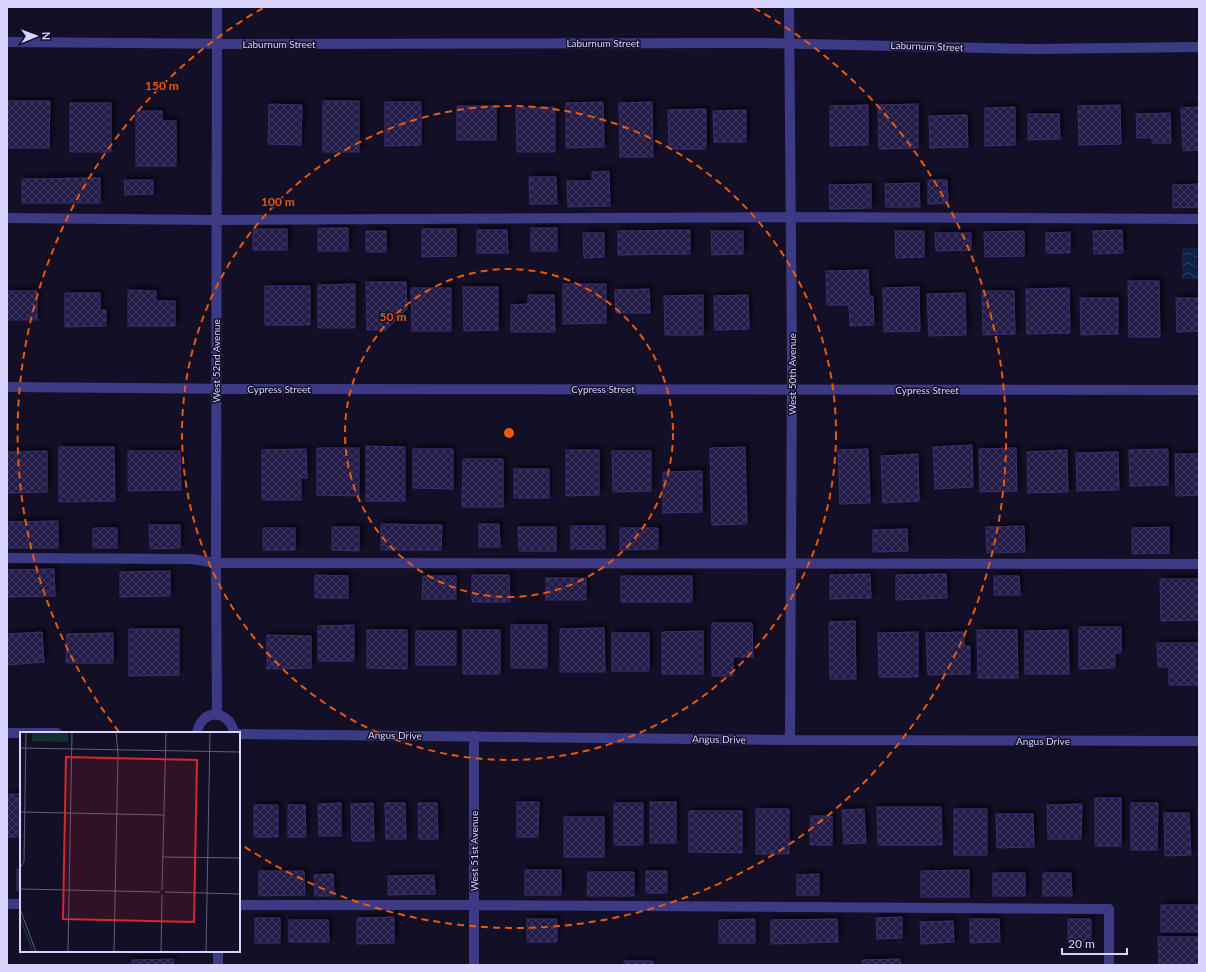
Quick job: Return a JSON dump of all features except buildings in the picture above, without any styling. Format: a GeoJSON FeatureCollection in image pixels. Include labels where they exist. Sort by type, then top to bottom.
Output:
{"type":"FeatureCollection","features":[{"type":"Feature","properties":{"kind":"street","name":"West 52nd Avenue"},"geometry":{"type":"LineString","coordinates":[[217,7],[217,714]]}},
{"type":"Feature","properties":{"kind":"street","name":"West 50th Avenue"},"geometry":{"type":"LineString","coordinates":[[789,7],[792,389],[790,740]]}},
{"type":"Feature","properties":{"kind":"street","name":"Laburnum Street"},"geometry":{"type":"LineString","coordinates":[[7,42],[216,44],[789,43],[1034,49],[1199,47]]}},
{"type":"Feature","properties":{"kind":"street"},"geometry":{"type":"LineString","coordinates":[[7,218],[216,220],[791,217],[1199,220]]}},
{"type":"Feature","properties":{"kind":"street","name":"Cypress Street"},"geometry":{"type":"LineString","coordinates":[[7,387],[216,389],[1199,390]]}},
{"type":"Feature","properties":{"kind":"street"},"geometry":{"type":"LineString","coordinates":[[7,558],[192,559],[216,563],[1199,564]]}},
{"type":"Feature","properties":{"kind":"street"},"geometry":{"type":"LineString","coordinates":[[197,732],[198,726],[202,720],[217,714],[224,716],[229,721],[233,727],[234,732]]}},
{"type":"Feature","properties":{"kind":"street"},"geometry":{"type":"LineString","coordinates":[[7,733],[20,733]]}},
{"type":"Feature","properties":{"kind":"street","name":"Angus Drive"},"geometry":{"type":"LineString","coordinates":[[240,734],[790,740],[1199,741]]}},
{"type":"Feature","properties":{"kind":"street","name":"West 51st Avenue"},"geometry":{"type":"LineString","coordinates":[[474,736],[474,965]]}},
{"type":"Feature","properties":{"kind":"street"},"geometry":{"type":"LineString","coordinates":[[7,904],[20,904]]}},
{"type":"Feature","properties":{"kind":"street"},"geometry":{"type":"LineString","coordinates":[[240,905],[1109,909],[1109,965]]}},
{"type":"Feature","properties":{"kind":"street"},"geometry":{"type":"LineString","coordinates":[[218,952],[218,965]]}},
{"type":"Feature","properties":{"kind":"water"},"geometry":{"type":"Polygon","coordinates":[[[1182,248],[1197,248],[1197,272],[1199,273],[1199,279],[1182,279],[1182,248]]]}}]}
